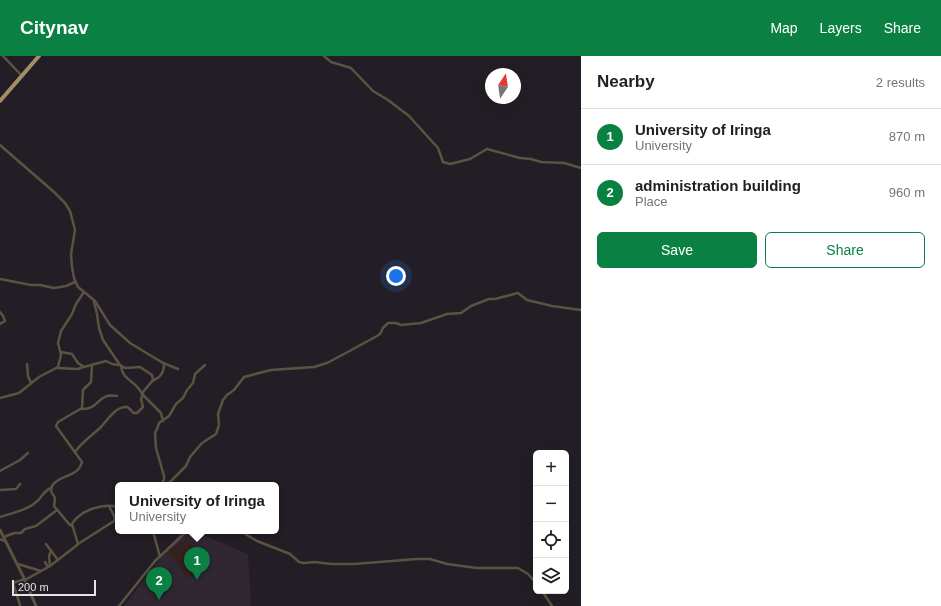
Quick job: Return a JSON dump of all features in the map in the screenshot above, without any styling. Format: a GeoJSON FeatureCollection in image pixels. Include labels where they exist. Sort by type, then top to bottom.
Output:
{"type":"FeatureCollection","features":[{"type":"Feature","properties":{"kind":"highway"},"geometry":{"type":"LineString","coordinates":[[0,101],[39,56]]}},
{"type":"Feature","properties":{"kind":"street"},"geometry":{"type":"LineString","coordinates":[[3,56],[22,76]]}},
{"type":"Feature","properties":{"kind":"street"},"geometry":{"type":"LineString","coordinates":[[324,56],[331,62],[350,68],[374,91],[408,115],[438,148],[441,160],[445,163],[450,164],[470,160],[487,149],[516,157],[542,162],[564,163],[581,168]]}},
{"type":"Feature","properties":{"kind":"street"},"geometry":{"type":"LineString","coordinates":[[0,145],[54,192],[70,211],[75,230],[71,262],[76,282],[84,292],[94,300],[108,323],[136,347],[178,369]]}},
{"type":"Feature","properties":{"kind":"street"},"geometry":{"type":"LineString","coordinates":[[0,279],[54,288],[66,286],[76,282]]}},
{"type":"Feature","properties":{"kind":"street"},"geometry":{"type":"LineString","coordinates":[[56,368],[61,359],[58,343],[61,331],[84,292]]}},
{"type":"Feature","properties":{"kind":"street"},"geometry":{"type":"LineString","coordinates":[[170,482],[186,466],[190,457],[200,444],[216,434],[219,425],[218,414],[223,400],[245,377],[271,370],[312,367],[327,363],[379,335],[383,328],[388,324],[396,323],[401,325],[431,320],[447,314],[461,312],[471,306],[489,299],[495,299],[518,293],[522,298],[532,301],[552,306],[581,310]]}},
{"type":"Feature","properties":{"kind":"street"},"geometry":{"type":"LineString","coordinates":[[94,300],[99,328],[103,340],[120,365],[127,380],[136,384],[143,394],[161,412],[163,421]]}},
{"type":"Feature","properties":{"kind":"street"},"geometry":{"type":"LineString","coordinates":[[0,312],[5,321],[0,324]]}},
{"type":"Feature","properties":{"kind":"street"},"geometry":{"type":"LineString","coordinates":[[60,352],[72,354],[78,363],[84,367]]}},
{"type":"Feature","properties":{"kind":"street"},"geometry":{"type":"LineString","coordinates":[[0,398],[19,393],[39,377],[56,368],[78,369],[106,361],[125,368],[140,367],[151,374],[153,377],[152,381]]}},
{"type":"Feature","properties":{"kind":"street"},"geometry":{"type":"LineString","coordinates":[[75,452],[81,444],[101,427],[115,412],[126,407],[130,408],[134,413],[143,407],[141,399],[143,394],[152,381],[163,373],[164,363]]}},
{"type":"Feature","properties":{"kind":"street"},"geometry":{"type":"LineString","coordinates":[[27,364],[28,376],[31,383]]}},
{"type":"Feature","properties":{"kind":"street"},"geometry":{"type":"LineString","coordinates":[[163,482],[164,473],[156,448],[155,433],[159,424],[169,416],[176,404],[183,398],[187,390],[192,385],[195,374],[205,365]]}},
{"type":"Feature","properties":{"kind":"street"},"geometry":{"type":"LineString","coordinates":[[82,409],[83,390],[91,382],[92,366]]}},
{"type":"Feature","properties":{"kind":"street"},"geometry":{"type":"LineString","coordinates":[[0,517],[20,511],[33,504],[45,491],[51,488],[56,481],[72,475],[81,466],[81,461],[56,426],[58,422],[82,409],[92,408],[105,396],[117,396]]}},
{"type":"Feature","properties":{"kind":"street"},"geometry":{"type":"LineString","coordinates":[[0,471],[20,460],[28,453]]}},
{"type":"Feature","properties":{"kind":"street"},"geometry":{"type":"LineString","coordinates":[[0,490],[16,489],[20,484]]}},
{"type":"Feature","properties":{"kind":"street"},"geometry":{"type":"LineString","coordinates":[[51,488],[55,498],[54,505],[72,526],[78,544]]}},
{"type":"Feature","properties":{"kind":"street"},"geometry":{"type":"LineString","coordinates":[[72,526],[75,521],[91,509],[109,506],[115,507]]}},
{"type":"Feature","properties":{"kind":"street"},"geometry":{"type":"LineString","coordinates":[[20,605],[13,583],[25,579],[49,567],[69,553],[78,544],[114,521],[115,518],[109,506]]}},
{"type":"Feature","properties":{"kind":"street"},"geometry":{"type":"LineString","coordinates":[[4,537],[14,533],[21,533],[25,529],[36,526],[57,510]]}},
{"type":"Feature","properties":{"kind":"street"},"geometry":{"type":"LineString","coordinates":[[0,530],[18,564],[36,606]]}},
{"type":"Feature","properties":{"kind":"street"},"geometry":{"type":"LineString","coordinates":[[154,534],[160,557]]}},
{"type":"Feature","properties":{"kind":"street"},"geometry":{"type":"LineString","coordinates":[[119,606],[134,586],[160,557],[184,534]]}},
{"type":"Feature","properties":{"kind":"street"},"geometry":{"type":"LineString","coordinates":[[245,534],[257,541],[292,555],[302,563],[354,564],[430,559],[447,564],[477,568],[520,568],[533,580]]}},
{"type":"Feature","properties":{"kind":"street"},"geometry":{"type":"LineString","coordinates":[[0,539],[6,542]]}},
{"type":"Feature","properties":{"kind":"street"},"geometry":{"type":"LineString","coordinates":[[46,544],[58,560]]}},
{"type":"Feature","properties":{"kind":"street"},"geometry":{"type":"LineString","coordinates":[[49,567],[49,556],[51,551]]}},
{"type":"Feature","properties":{"kind":"street"},"geometry":{"type":"LineString","coordinates":[[45,562],[49,567]]}},
{"type":"Feature","properties":{"kind":"street"},"geometry":{"type":"LineString","coordinates":[[18,564],[27,568],[41,571]]}},
{"type":"Feature","properties":{"kind":"street"},"geometry":{"type":"LineString","coordinates":[[544,594],[552,606]]}},
{"type":"Feature","properties":{"kind":"shaded area"},"geometry":{"type":"Polygon","coordinates":[[[180,534],[201,534],[248,554],[251,606],[124,606],[180,534]]]}},
{"type":"Feature","properties":{"kind":"shaded area"},"geometry":{"type":"Polygon","coordinates":[[[187,539],[206,568],[187,579],[168,550],[187,539]]]}},
{"type":"Feature","properties":{"kind":"place","name":"University of Iringa"},"geometry":{"type":"Point","coordinates":[197,580]}},
{"type":"Feature","properties":{"kind":"place","name":"administration building"},"geometry":{"type":"Point","coordinates":[159,600]}}]}
